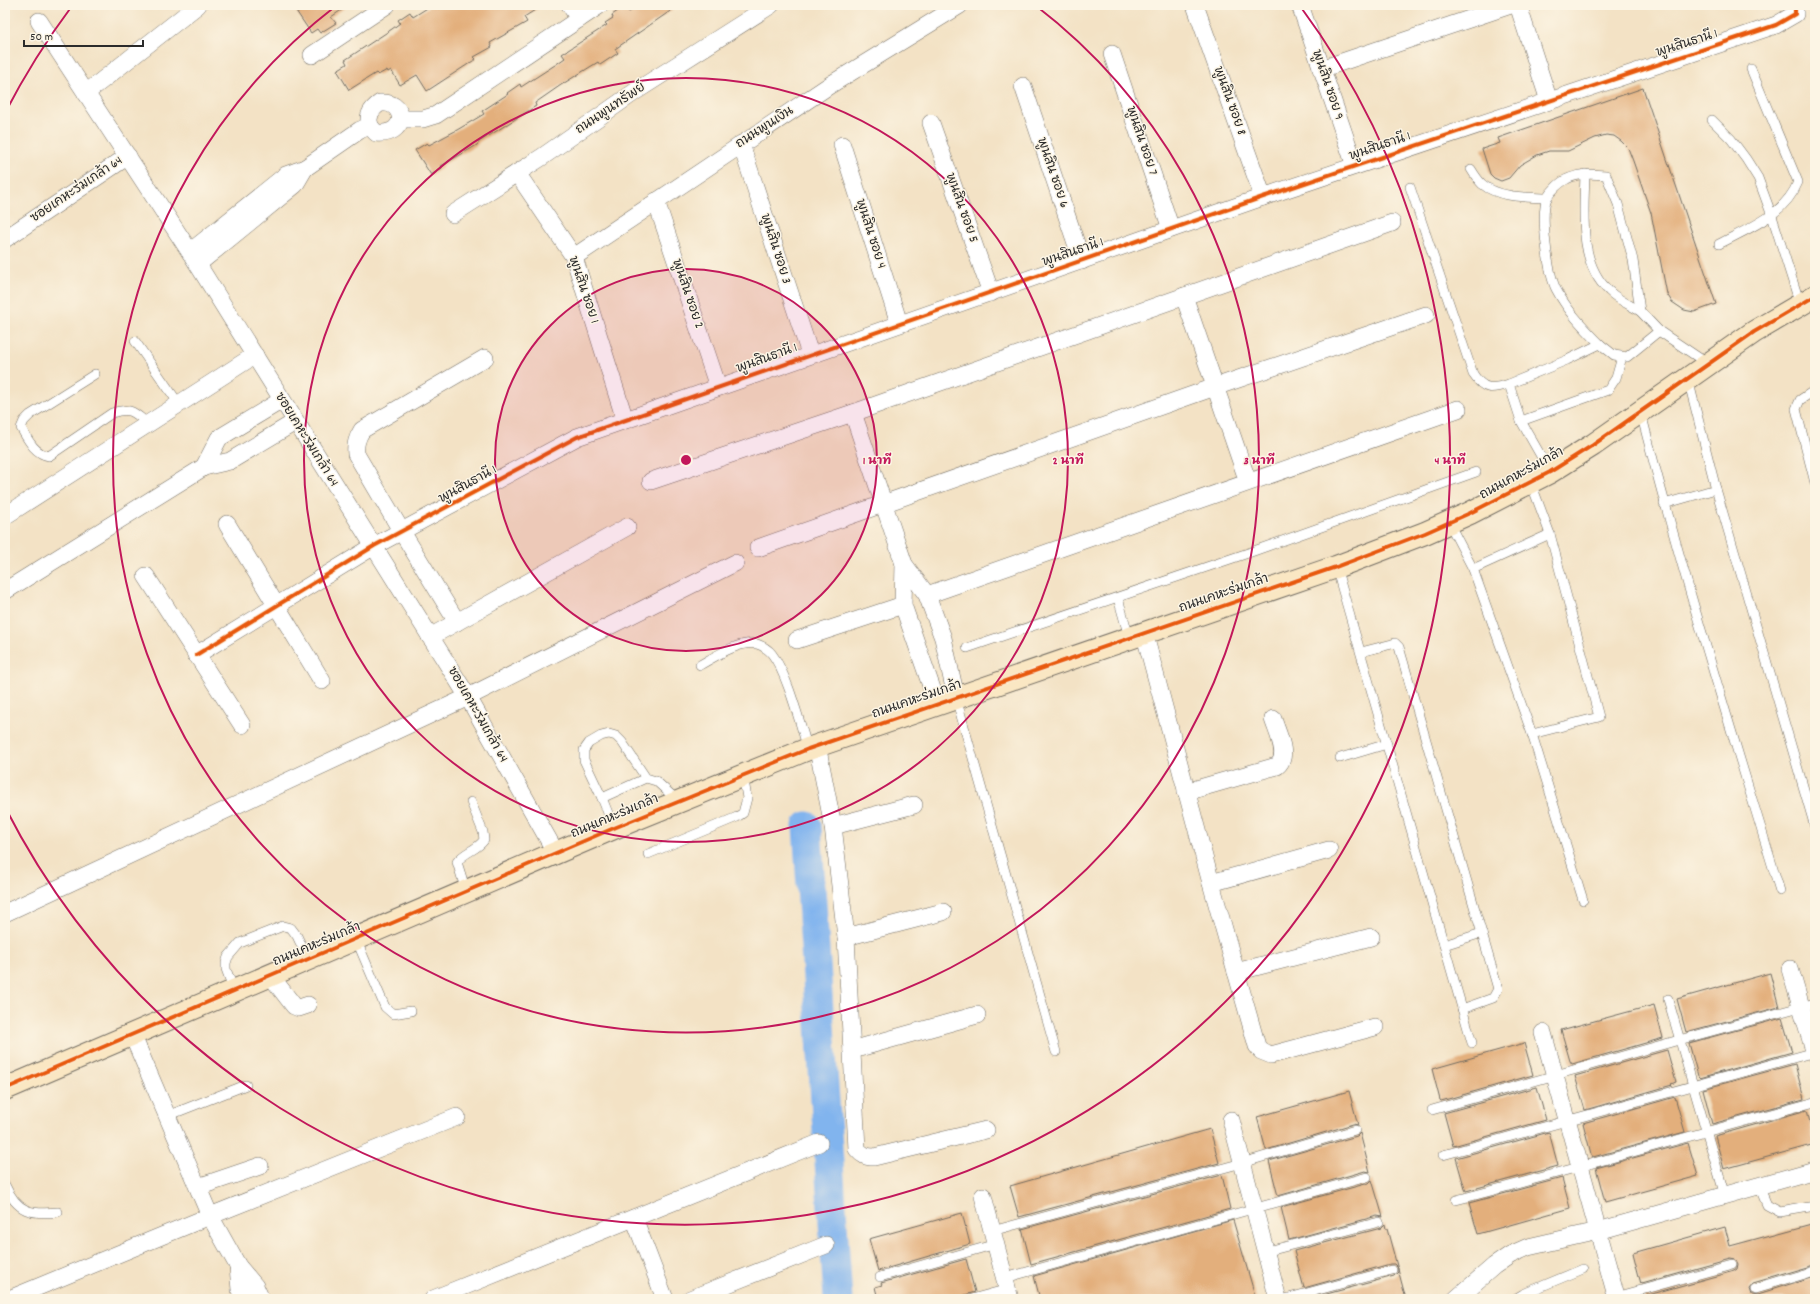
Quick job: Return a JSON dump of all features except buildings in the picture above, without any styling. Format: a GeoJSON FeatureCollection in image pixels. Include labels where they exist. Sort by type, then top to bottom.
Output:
{"type":"FeatureCollection","features":[{"type":"Feature","properties":{"kind":"street"},"geometry":{"type":"LineString","coordinates":[[86,93],[198,5]]}},
{"type":"Feature","properties":{"kind":"street"},"geometry":{"type":"LineString","coordinates":[[312,55],[387,5]]}},
{"type":"Feature","properties":{"kind":"street"},"geometry":{"type":"LineString","coordinates":[[401,119],[423,119],[436,115],[449,108],[574,12],[600,5]]}},
{"type":"Feature","properties":{"kind":"street","name":"ถนนพูนทรัพย์"},"geometry":{"type":"LineString","coordinates":[[453,214],[770,5]]}},
{"type":"Feature","properties":{"kind":"street","name":"ถนนพูนเงิน"},"geometry":{"type":"LineString","coordinates":[[574,257],[830,85],[960,5]]}},
{"type":"Feature","properties":{"kind":"street","name":"พูนสิน ซอย 9"},"geometry":{"type":"LineString","coordinates":[[1300,5],[1355,166]]}},
{"type":"Feature","properties":{"kind":"street"},"geometry":{"type":"LineString","coordinates":[[1321,69],[1511,5]]}},
{"type":"Feature","properties":{"kind":"street"},"geometry":{"type":"LineString","coordinates":[[1518,5],[1549,101]]}},
{"type":"Feature","properties":{"kind":"street","name":"พูนสิน ซอย 8"},"geometry":{"type":"LineString","coordinates":[[1199,6],[1263,197]]}},
{"type":"Feature","properties":{"kind":"street","name":"พูนสินธานี 1"},"geometry":{"type":"LineString","coordinates":[[196,655],[374,546],[577,437],[810,354],[991,293],[1263,197],[1776,25],[1795,9]]}},
{"type":"Feature","properties":{"kind":"street"},"geometry":{"type":"LineString","coordinates":[[40,21],[128,156]]}},
{"type":"Feature","properties":{"kind":"street","name":"พูนสิน ซอย 7"},"geometry":{"type":"LineString","coordinates":[[1112,54],[1171,229]]}},
{"type":"Feature","properties":{"kind":"street","name":"พูนสิน ซอย 6"},"geometry":{"type":"LineString","coordinates":[[1023,86],[1082,261]]}},
{"type":"Feature","properties":{"kind":"street"},"geometry":{"type":"LineString","coordinates":[[380,103],[392,104],[397,108],[401,119],[396,129],[390,132],[376,133],[370,126],[368,119],[370,112],[380,103]]}},
{"type":"Feature","properties":{"kind":"street","name":"พูนสิน ซอย 5"},"geometry":{"type":"LineString","coordinates":[[930,123],[991,293]]}},
{"type":"Feature","properties":{"kind":"street"},"geometry":{"type":"LineString","coordinates":[[194,258],[286,175],[305,168],[360,130],[370,126]]}},
{"type":"Feature","properties":{"kind":"street","name":"พูนสิน ซอย 3"},"geometry":{"type":"LineString","coordinates":[[741,144],[810,354]]}},
{"type":"Feature","properties":{"kind":"street","name":"พูนสิน ซอย 4"},"geometry":{"type":"LineString","coordinates":[[842,145],[899,323]]}},
{"type":"Feature","properties":{"kind":"street","name":"ซอยเคหะร่มเกล้า 64"},"geometry":{"type":"LineString","coordinates":[[5,239],[128,156],[194,258],[468,697],[556,853]]}},
{"type":"Feature","properties":{"kind":"street","name":"พูนสิน ซอย 1"},"geometry":{"type":"LineString","coordinates":[[517,173],[574,257],[624,420]]}},
{"type":"Feature","properties":{"kind":"street","name":"พูนสิน ซอย 2"},"geometry":{"type":"LineString","coordinates":[[656,202],[718,387]]}},
{"type":"Feature","properties":{"kind":"street"},"geometry":{"type":"LineString","coordinates":[[651,482],[853,413],[1392,223]]}},
{"type":"Feature","properties":{"kind":"street"},"geometry":{"type":"LineString","coordinates":[[1184,296],[1248,482]]}},
{"type":"Feature","properties":{"kind":"street","name":"ถนนเคหะร่มเกล้า"},"geometry":{"type":"LineString","coordinates":[[5,1089],[614,828],[813,747],[1136,634],[1336,567],[1448,523],[1531,483],[1550,472],[1640,412],[1754,332],[1808,300]]}},
{"type":"Feature","properties":{"kind":"street"},"geometry":{"type":"LineString","coordinates":[[758,548],[884,502],[1426,315]]}},
{"type":"Feature","properties":{"kind":"street"},"geometry":{"type":"LineString","coordinates":[[5,516],[254,355]]}},
{"type":"Feature","properties":{"kind":"street"},"geometry":{"type":"LineString","coordinates":[[457,622],[356,454],[356,446],[358,437],[362,430],[485,358]]}},
{"type":"Feature","properties":{"kind":"street"},"geometry":{"type":"LineString","coordinates":[[204,467],[219,438],[282,400]]}},
{"type":"Feature","properties":{"kind":"street"},"geometry":{"type":"LineString","coordinates":[[927,595],[1458,409]]}},
{"type":"Feature","properties":{"kind":"street"},"geometry":{"type":"LineString","coordinates":[[853,413],[904,564],[927,595],[943,638],[946,700]]}},
{"type":"Feature","properties":{"kind":"street"},"geometry":{"type":"LineString","coordinates":[[5,591],[204,467],[230,461],[295,422]]}},
{"type":"Feature","properties":{"kind":"street"},"geometry":{"type":"LineString","coordinates":[[227,524],[322,681]]}},
{"type":"Feature","properties":{"kind":"street"},"geometry":{"type":"LineString","coordinates":[[430,637],[627,527]]}},
{"type":"Feature","properties":{"kind":"street"},"geometry":{"type":"LineString","coordinates":[[5,913],[468,697],[736,563]]}},
{"type":"Feature","properties":{"kind":"street"},"geometry":{"type":"LineString","coordinates":[[904,564],[903,605],[909,623],[946,700]]}},
{"type":"Feature","properties":{"kind":"street"},"geometry":{"type":"LineString","coordinates":[[146,576],[242,725]]}},
{"type":"Feature","properties":{"kind":"street"},"geometry":{"type":"LineString","coordinates":[[797,640],[903,605]]}},
{"type":"Feature","properties":{"kind":"street"},"geometry":{"type":"LineString","coordinates":[[909,623],[934,614]]}},
{"type":"Feature","properties":{"kind":"street"},"geometry":{"type":"LineString","coordinates":[[1136,634],[1186,792],[1257,1046],[1265,1053],[1271,1055],[1376,1027]]}},
{"type":"Feature","properties":{"kind":"street"},"geometry":{"type":"LineString","coordinates":[[1186,792],[1277,766],[1281,763],[1283,758],[1282,750],[1273,719]]}},
{"type":"Feature","properties":{"kind":"street"},"geometry":{"type":"LineString","coordinates":[[813,747],[832,826],[846,937],[856,1145],[861,1154],[867,1157],[874,1157],[986,1130]]}},
{"type":"Feature","properties":{"kind":"street"},"geometry":{"type":"LineString","coordinates":[[832,826],[914,805]]}},
{"type":"Feature","properties":{"kind":"street"},"geometry":{"type":"LineString","coordinates":[[1211,883],[1329,850]]}},
{"type":"Feature","properties":{"kind":"street"},"geometry":{"type":"LineString","coordinates":[[846,937],[943,912]]}},
{"type":"Feature","properties":{"kind":"street"},"geometry":{"type":"LineString","coordinates":[[1236,972],[1371,937]]}},
{"type":"Feature","properties":{"kind":"street"},"geometry":{"type":"LineString","coordinates":[[1790,969],[1808,1005],[1815,1053]]}},
{"type":"Feature","properties":{"kind":"street"},"geometry":{"type":"LineString","coordinates":[[270,975],[294,1006],[299,1008],[308,1005]]}},
{"type":"Feature","properties":{"kind":"street"},"geometry":{"type":"LineString","coordinates":[[852,1050],[976,1015]]}},
{"type":"Feature","properties":{"kind":"street"},"geometry":{"type":"LineString","coordinates":[[1543,1033],[1616,1298]]}},
{"type":"Feature","properties":{"kind":"street"},"geometry":{"type":"LineString","coordinates":[[132,1034],[210,1216],[238,1266],[255,1286],[261,1299]]}},
{"type":"Feature","properties":{"kind":"street"},"geometry":{"type":"LineString","coordinates":[[9,1299],[210,1216],[457,1117]]}},
{"type":"Feature","properties":{"kind":"street"},"geometry":{"type":"LineString","coordinates":[[1231,1120],[1278,1299]]}},
{"type":"Feature","properties":{"kind":"street"},"geometry":{"type":"LineString","coordinates":[[433,1299],[819,1143]]}},
{"type":"Feature","properties":{"kind":"street"},"geometry":{"type":"LineString","coordinates":[[198,1187],[260,1166]]}},
{"type":"Feature","properties":{"kind":"street"},"geometry":{"type":"LineString","coordinates":[[1456,1299],[1494,1266],[1510,1255],[1528,1247],[1598,1231],[1815,1170]]}},
{"type":"Feature","properties":{"kind":"street"},"geometry":{"type":"LineString","coordinates":[[983,1196],[1007,1289]]}},
{"type":"Feature","properties":{"kind":"street"},"geometry":{"type":"LineString","coordinates":[[634,1218],[664,1299]]}},
{"type":"Feature","properties":{"kind":"street"},"geometry":{"type":"LineString","coordinates":[[690,1299],[826,1245]]}},
{"type":"Feature","properties":{"kind":"street"},"geometry":{"type":"LineString","coordinates":[[238,1266],[240,1290],[243,1299]]}},
{"type":"Feature","properties":{"kind":"lane"},"geometry":{"type":"LineString","coordinates":[[1719,244],[1772,216],[1794,192],[1798,182],[1751,69]]}},
{"type":"Feature","properties":{"kind":"lane"},"geometry":{"type":"LineString","coordinates":[[1712,120],[1731,139],[1758,178],[1772,216],[1808,300]]}},
{"type":"Feature","properties":{"kind":"lane"},"geometry":{"type":"LineString","coordinates":[[1471,169],[1481,183],[1492,190],[1517,197],[1547,198]]}},
{"type":"Feature","properties":{"kind":"lane"},"geometry":{"type":"LineString","coordinates":[[1585,174],[1585,236],[1595,273],[1608,290],[1619,299],[1640,311],[1660,331],[1708,364]]}},
{"type":"Feature","properties":{"kind":"lane"},"geometry":{"type":"LineString","coordinates":[[1640,311],[1633,260],[1615,197],[1606,175],[1585,174],[1567,179],[1557,185],[1547,198],[1544,230],[1546,253],[1555,287],[1570,312],[1583,328],[1600,344],[1614,355],[1622,357],[1632,354],[1660,331]]}},
{"type":"Feature","properties":{"kind":"lane"},"geometry":{"type":"LineString","coordinates":[[1410,187],[1473,374],[1478,382],[1487,387],[1493,388],[1509,384],[1567,360],[1600,344]]}},
{"type":"Feature","properties":{"kind":"lane"},"geometry":{"type":"LineString","coordinates":[[135,341],[179,404]]}},
{"type":"Feature","properties":{"kind":"lane"},"geometry":{"type":"LineString","coordinates":[[1521,421],[1608,390],[1616,378],[1622,357]]}},
{"type":"Feature","properties":{"kind":"lane"},"geometry":{"type":"LineString","coordinates":[[95,374],[30,415],[24,421],[22,428],[37,452],[42,455],[50,456],[112,413],[121,410],[128,409],[148,424]]}},
{"type":"Feature","properties":{"kind":"lane"},"geometry":{"type":"LineString","coordinates":[[1688,379],[1716,489],[1815,827]]}},
{"type":"Feature","properties":{"kind":"lane"},"geometry":{"type":"LineString","coordinates":[[1509,384],[1521,421],[1550,472]]}},
{"type":"Feature","properties":{"kind":"lane"},"geometry":{"type":"LineString","coordinates":[[1815,390],[1800,400],[1796,409],[1815,483]]}},
{"type":"Feature","properties":{"kind":"lane"},"geometry":{"type":"LineString","coordinates":[[1640,412],[1696,618],[1780,891]]}},
{"type":"Feature","properties":{"kind":"lane"},"geometry":{"type":"LineString","coordinates":[[967,648],[1118,598],[1476,472]]}},
{"type":"Feature","properties":{"kind":"lane"},"geometry":{"type":"LineString","coordinates":[[1531,483],[1550,534],[1598,717],[1532,734]]}},
{"type":"Feature","properties":{"kind":"lane"},"geometry":{"type":"LineString","coordinates":[[1664,504],[1716,489]]}},
{"type":"Feature","properties":{"kind":"lane"},"geometry":{"type":"LineString","coordinates":[[1448,523],[1473,570],[1532,734],[1583,900]]}},
{"type":"Feature","properties":{"kind":"lane"},"geometry":{"type":"LineString","coordinates":[[1473,570],[1550,534]]}},
{"type":"Feature","properties":{"kind":"lane"},"geometry":{"type":"LineString","coordinates":[[1336,567],[1472,1043]]}},
{"type":"Feature","properties":{"kind":"lane"},"geometry":{"type":"LineString","coordinates":[[1118,598],[1136,634]]}},
{"type":"Feature","properties":{"kind":"lane"},"geometry":{"type":"LineString","coordinates":[[1361,652],[1394,643],[1399,647],[1498,989],[1493,998],[1462,1009]]}},
{"type":"Feature","properties":{"kind":"lane"},"geometry":{"type":"LineString","coordinates":[[700,665],[729,649],[756,644],[765,647],[772,654],[781,670],[813,747]]}},
{"type":"Feature","properties":{"kind":"lane"},"geometry":{"type":"LineString","coordinates":[[946,700],[1056,1052]]}},
{"type":"Feature","properties":{"kind":"lane"},"geometry":{"type":"LineString","coordinates":[[614,828],[584,760],[584,750],[589,743],[601,736],[609,734],[616,736],[622,742],[646,778],[656,781],[678,801]]}},
{"type":"Feature","properties":{"kind":"lane"},"geometry":{"type":"LineString","coordinates":[[1340,758],[1387,744]]}},
{"type":"Feature","properties":{"kind":"lane"},"geometry":{"type":"LineString","coordinates":[[648,854],[737,817],[743,813],[746,798],[743,775]]}},
{"type":"Feature","properties":{"kind":"lane"},"geometry":{"type":"LineString","coordinates":[[602,798],[646,778]]}},
{"type":"Feature","properties":{"kind":"lane"},"geometry":{"type":"LineString","coordinates":[[466,892],[457,862],[461,856],[479,848],[484,840],[483,832],[471,802]]}},
{"type":"Feature","properties":{"kind":"lane"},"geometry":{"type":"LineString","coordinates":[[234,991],[226,969],[226,963],[228,957],[240,943],[283,926],[291,928],[297,936],[308,959]]}},
{"type":"Feature","properties":{"kind":"lane"},"geometry":{"type":"LineString","coordinates":[[1444,945],[1482,933]]}},
{"type":"Feature","properties":{"kind":"lane"},"geometry":{"type":"LineString","coordinates":[[356,939],[385,1007],[393,1014],[411,1011]]}},
{"type":"Feature","properties":{"kind":"lane"},"geometry":{"type":"LineString","coordinates":[[1668,999],[1725,1196]]}},
{"type":"Feature","properties":{"kind":"lane"},"geometry":{"type":"LineString","coordinates":[[1432,1110],[1808,1005]]}},
{"type":"Feature","properties":{"kind":"lane"},"geometry":{"type":"LineString","coordinates":[[1443,1155],[1815,1053]]}},
{"type":"Feature","properties":{"kind":"lane"},"geometry":{"type":"LineString","coordinates":[[167,1116],[246,1085]]}},
{"type":"Feature","properties":{"kind":"lane"},"geometry":{"type":"LineString","coordinates":[[1456,1200],[1580,1168],[1706,1131],[1815,1102]]}},
{"type":"Feature","properties":{"kind":"lane"},"geometry":{"type":"LineString","coordinates":[[880,1277],[994,1238],[1355,1130]]}},
{"type":"Feature","properties":{"kind":"lane"},"geometry":{"type":"LineString","coordinates":[[972,1299],[1007,1289],[1254,1208],[1367,1178]]}},
{"type":"Feature","properties":{"kind":"lane"},"geometry":{"type":"LineString","coordinates":[[5,1185],[17,1203],[28,1211],[40,1214],[58,1212]]}},
{"type":"Feature","properties":{"kind":"lane"},"geometry":{"type":"LineString","coordinates":[[1759,1186],[1767,1205],[1780,1212],[1815,1206]]}},
{"type":"Feature","properties":{"kind":"lane"},"geometry":{"type":"LineString","coordinates":[[1266,1252],[1379,1222]]}},
{"type":"Feature","properties":{"kind":"lane"},"geometry":{"type":"LineString","coordinates":[[1616,1298],[1732,1265]]}},
{"type":"Feature","properties":{"kind":"lane"},"geometry":{"type":"LineString","coordinates":[[1515,1299],[1523,1294],[1583,1269]]}},
{"type":"Feature","properties":{"kind":"lane"},"geometry":{"type":"LineString","coordinates":[[1284,1299],[1392,1270]]}},
{"type":"Feature","properties":{"kind":"lane"},"geometry":{"type":"LineString","coordinates":[[1755,1289],[1815,1271]]}},
{"type":"Feature","properties":{"kind":"waterway"},"geometry":{"type":"LineString","coordinates":[[807,826],[838,1299]]}},
{"type":"Feature","properties":{"kind":"cycle path"},"geometry":{"type":"LineString","coordinates":[[196,655],[374,546],[577,437],[1263,197],[1776,25],[1795,14],[1795,5]]}},
{"type":"Feature","properties":{"kind":"cycle path"},"geometry":{"type":"LineString","coordinates":[[5,1089],[614,828],[808,749],[1336,567],[1425,533],[1470,513],[1550,472],[1593,445],[1754,332],[1815,296]]}}]}
